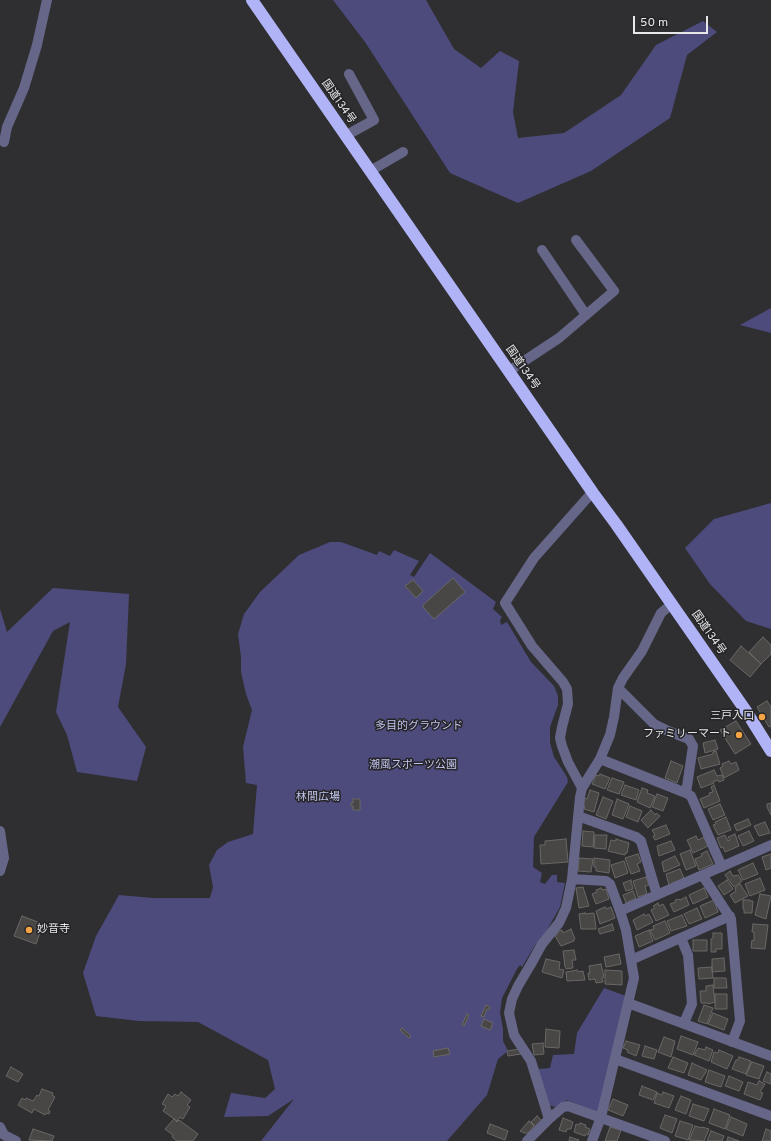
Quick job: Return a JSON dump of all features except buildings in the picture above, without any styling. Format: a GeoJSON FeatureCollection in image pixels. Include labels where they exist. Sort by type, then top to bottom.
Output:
{"type":"FeatureCollection","features":[{"type":"Feature","properties":{"kind":"highway","name":"国道134号"},"geometry":{"type":"LineString","coordinates":[[252,0],[593,493],[746,711],[771,751]]}},
{"type":"Feature","properties":{"kind":"street"},"geometry":{"type":"LineString","coordinates":[[4,142],[7,127],[24,88],[37,45],[47,0]]}},
{"type":"Feature","properties":{"kind":"street"},"geometry":{"type":"LineString","coordinates":[[345,136],[374,120],[349,74]]}},
{"type":"Feature","properties":{"kind":"street"},"geometry":{"type":"LineString","coordinates":[[370,171],[403,152]]}},
{"type":"Feature","properties":{"kind":"street"},"geometry":{"type":"LineString","coordinates":[[509,371],[559,338],[614,291],[576,240]]}},
{"type":"Feature","properties":{"kind":"street"},"geometry":{"type":"LineString","coordinates":[[542,250],[586,315]]}},
{"type":"Feature","properties":{"kind":"street"},"geometry":{"type":"LineString","coordinates":[[582,788],[568,762],[560,738],[568,704],[567,689],[563,682],[532,646],[505,603],[534,558],[593,493]]}},
{"type":"Feature","properties":{"kind":"street"},"geometry":{"type":"LineString","coordinates":[[549,1119],[531,1061],[514,1035],[509,1013],[510,1006],[518,986],[542,944],[559,923],[566,908],[572,879],[582,788],[600,759],[612,726],[618,688],[642,650],[661,613],[672,604]]}},
{"type":"Feature","properties":{"kind":"street"},"geometry":{"type":"LineString","coordinates":[[618,688],[654,724],[689,739],[693,746],[686,792]]}},
{"type":"Feature","properties":{"kind":"street"},"geometry":{"type":"LineString","coordinates":[[600,759],[686,792],[691,796],[722,867]]}},
{"type":"Feature","properties":{"kind":"street"},"geometry":{"type":"LineString","coordinates":[[578,816],[636,837],[641,841],[657,895]]}},
{"type":"Feature","properties":{"kind":"street"},"geometry":{"type":"LineString","coordinates":[[0,831],[4,858],[0,871]]}},
{"type":"Feature","properties":{"kind":"street"},"geometry":{"type":"LineString","coordinates":[[620,911],[771,845]]}},
{"type":"Feature","properties":{"kind":"street"},"geometry":{"type":"LineString","coordinates":[[703,876],[730,916],[740,1021],[732,1042]]}},
{"type":"Feature","properties":{"kind":"street"},"geometry":{"type":"LineString","coordinates":[[572,879],[606,881],[610,884],[626,930],[634,978],[601,1117],[592,1141]]}},
{"type":"Feature","properties":{"kind":"street"},"geometry":{"type":"LineString","coordinates":[[631,960],[730,916]]}},
{"type":"Feature","properties":{"kind":"street"},"geometry":{"type":"LineString","coordinates":[[681,938],[688,955],[692,1004],[684,1023]]}},
{"type":"Feature","properties":{"kind":"street"},"geometry":{"type":"LineString","coordinates":[[628,1003],[771,1056]]}},
{"type":"Feature","properties":{"kind":"street"},"geometry":{"type":"LineString","coordinates":[[615,1060],[771,1116]]}},
{"type":"Feature","properties":{"kind":"street"},"geometry":{"type":"LineString","coordinates":[[526,1141],[563,1107],[568,1106],[665,1141]]}},
{"type":"Feature","properties":{"kind":"street"},"geometry":{"type":"LineString","coordinates":[[1,1134],[16,1141]]}},
{"type":"Feature","properties":{"kind":"green space"},"geometry":{"type":"Polygon","coordinates":[[[333,0],[426,0],[454,49],[481,68],[500,51],[519,61],[513,112],[518,138],[564,133],[621,95],[656,45],[703,21],[717,32],[687,55],[670,118],[591,171],[518,203],[450,173],[365,42],[333,0]]]}},
{"type":"Feature","properties":{"kind":"green space"},"geometry":{"type":"Polygon","coordinates":[[[771,308],[771,333],[740,325],[771,308]]]}},
{"type":"Feature","properties":{"kind":"green space"},"geometry":{"type":"Polygon","coordinates":[[[771,503],[771,629],[746,621],[710,584],[685,548],[714,519],[771,503]]]}},
{"type":"Feature","properties":{"kind":"green space","name":"潮風スポーツ公園"},"geometry":{"type":"Polygon","coordinates":[[[330,542],[341,542],[377,555],[379,551],[390,556],[394,550],[419,561],[410,575],[414,577],[430,553],[496,602],[493,609],[502,617],[500,620],[501,625],[507,622],[531,662],[554,686],[558,696],[558,705],[550,727],[550,743],[554,757],[567,777],[568,782],[534,837],[533,867],[542,873],[540,882],[545,884],[552,875],[557,875],[557,882],[565,883],[560,907],[547,930],[534,947],[522,967],[520,965],[517,969],[502,998],[500,1013],[503,1029],[503,1041],[508,1051],[498,1059],[487,1095],[447,1141],[261,1141],[294,1099],[268,1116],[224,1117],[231,1093],[265,1098],[275,1089],[268,1060],[198,1022],[139,1021],[96,1016],[83,973],[96,936],[119,895],[153,898],[210,898],[213,887],[209,865],[217,850],[228,842],[253,834],[257,785],[246,783],[243,747],[252,710],[246,694],[241,672],[238,634],[244,614],[260,592],[299,555],[330,542]]]}},
{"type":"Feature","properties":{"kind":"green space"},"geometry":{"type":"Polygon","coordinates":[[[53,588],[129,594],[126,664],[118,707],[146,747],[137,781],[77,772],[67,735],[56,712],[70,622],[53,631],[0,727],[0,609],[7,632],[53,588]]]}},
{"type":"Feature","properties":{"kind":"green space"},"geometry":{"type":"Polygon","coordinates":[[[604,988],[626,996],[598,1112],[567,1100],[555,1107],[549,1105],[538,1069],[550,1068],[553,1055],[574,1054],[577,1033],[604,988]]]}},
{"type":"Feature","properties":{"kind":"place","name":"三戸入口"},"geometry":{"type":"Point","coordinates":[762,717]}},
{"type":"Feature","properties":{"kind":"place","name":"ファミリーマート"},"geometry":{"type":"Point","coordinates":[739,735]}},
{"type":"Feature","properties":{"kind":"place","name":"妙音寺"},"geometry":{"type":"Point","coordinates":[29,930]}},
{"type":"Feature","properties":{"kind":"park label","name":"多目的グラウンド"},"geometry":{"type":"Point","coordinates":[419,727]}},
{"type":"Feature","properties":{"kind":"park label","name":"林間広場"},"geometry":{"type":"Point","coordinates":[318,798]}}]}
